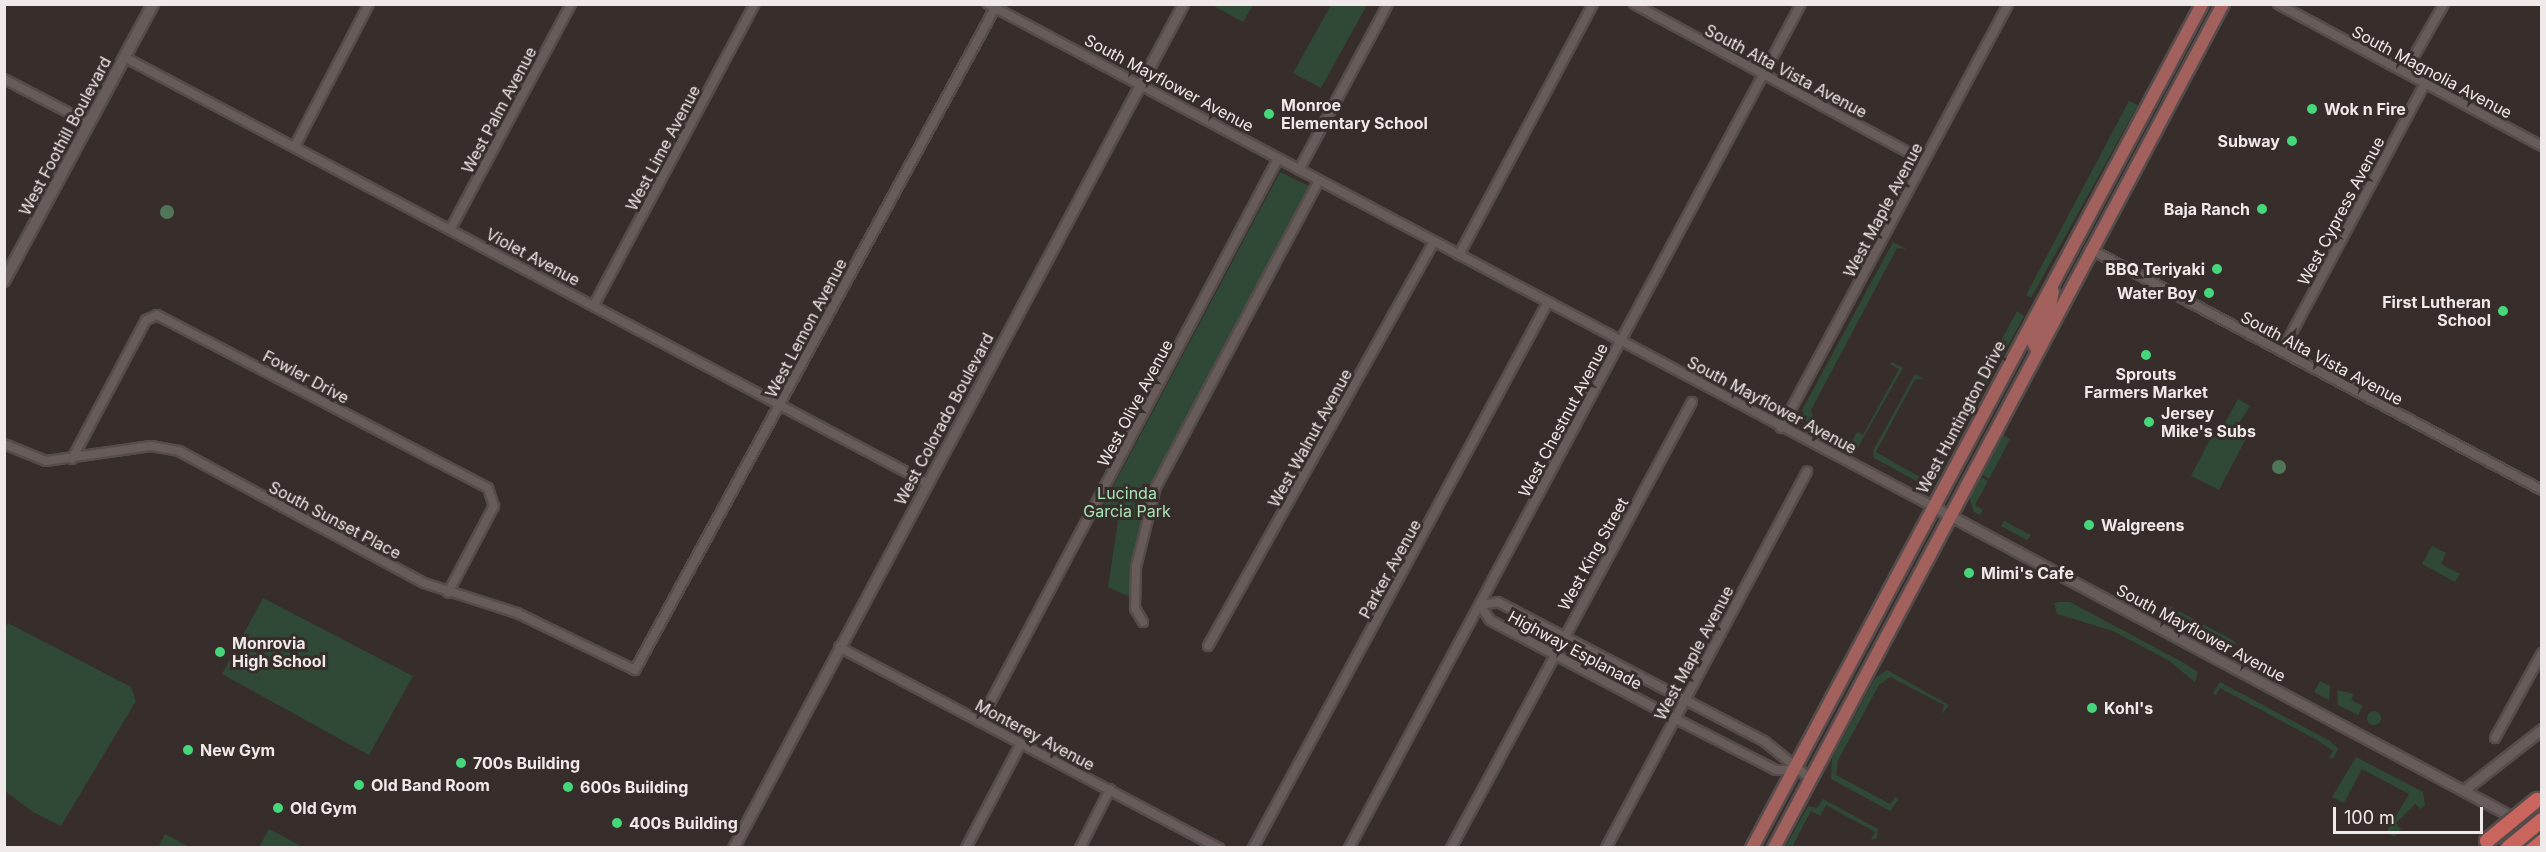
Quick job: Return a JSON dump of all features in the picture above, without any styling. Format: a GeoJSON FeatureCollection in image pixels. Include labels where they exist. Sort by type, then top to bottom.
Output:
{"type":"FeatureCollection","features":[{"type":"Feature","properties":{"kind":"highway"},"geometry":{"type":"LineString","coordinates":[[2483,844],[2539,797]]}},
{"type":"Feature","properties":{"kind":"highway"},"geometry":{"type":"LineString","coordinates":[[2508,848],[2541,820]]}},
{"type":"Feature","properties":{"kind":"highway"},"geometry":{"type":"LineString","coordinates":[[2527,848],[2541,834]]}},
{"type":"Feature","properties":{"kind":"main road","name":"West Foothill Boulevard"},"geometry":{"type":"LineString","coordinates":[[4,281],[153,4]]}},
{"type":"Feature","properties":{"kind":"main road","name":"West Huntington Drive"},"geometry":{"type":"LineString","coordinates":[[1752,848],[1932,506],[2202,4]]}},
{"type":"Feature","properties":{"kind":"main road"},"geometry":{"type":"LineString","coordinates":[[1774,848],[2090,249],[2223,4]]}},
{"type":"Feature","properties":{"kind":"main road"},"geometry":{"type":"LineString","coordinates":[[2090,249],[2086,235],[2104,202],[2105,185]]}},
{"type":"Feature","properties":{"kind":"main road"},"geometry":{"type":"LineString","coordinates":[[2037,350],[2032,340],[2050,306],[2052,284]]}},
{"type":"Feature","properties":{"kind":"street"},"geometry":{"type":"LineString","coordinates":[[295,146],[369,4]]}},
{"type":"Feature","properties":{"kind":"street","name":"West Palm Avenue"},"geometry":{"type":"LineString","coordinates":[[451,228],[571,4]]}},
{"type":"Feature","properties":{"kind":"street","name":"West Lime Avenue"},"geometry":{"type":"LineString","coordinates":[[594,305],[755,4]]}},
{"type":"Feature","properties":{"kind":"street","name":"West Colorado Boulevard"},"geometry":{"type":"LineString","coordinates":[[733,848],[1183,4]]}},
{"type":"Feature","properties":{"kind":"street"},"geometry":{"type":"LineString","coordinates":[[1299,170],[1388,4]]}},
{"type":"Feature","properties":{"kind":"street"},"geometry":{"type":"LineString","coordinates":[[1459,255],[1593,4]]}},
{"type":"Feature","properties":{"kind":"street","name":"South Alta Vista Avenue"},"geometry":{"type":"LineString","coordinates":[[1634,4],[1924,161]]}},
{"type":"Feature","properties":{"kind":"street","name":"West Chestnut Avenue"},"geometry":{"type":"LineString","coordinates":[[1349,848],[1801,4]]}},
{"type":"Feature","properties":{"kind":"street","name":"West Maple Avenue"},"geometry":{"type":"LineString","coordinates":[[1781,428],[2008,4]]}},
{"type":"Feature","properties":{"kind":"street","name":"South Magnolia Avenue"},"geometry":{"type":"LineString","coordinates":[[2278,4],[2541,146]]}},
{"type":"Feature","properties":{"kind":"street"},"geometry":{"type":"LineString","coordinates":[[2405,72],[2444,4]]}},
{"type":"Feature","properties":{"kind":"street","name":"South Mayflower Avenue"},"geometry":{"type":"LineString","coordinates":[[992,6],[2464,790],[2541,834]]}},
{"type":"Feature","properties":{"kind":"street","name":"West Lemon Avenue"},"geometry":{"type":"LineString","coordinates":[[643,662],[992,6]]}},
{"type":"Feature","properties":{"kind":"street","name":"Violet Avenue"},"geometry":{"type":"LineString","coordinates":[[124,57],[451,228],[927,483]]}},
{"type":"Feature","properties":{"kind":"street"},"geometry":{"type":"LineString","coordinates":[[4,79],[89,123]]}},
{"type":"Feature","properties":{"kind":"street","name":"West Cypress Avenue"},"geometry":{"type":"LineString","coordinates":[[2282,351],[2425,83]]}},
{"type":"Feature","properties":{"kind":"street","name":"West Olive Avenue"},"geometry":{"type":"LineString","coordinates":[[980,722],[1278,159]]}},
{"type":"Feature","properties":{"kind":"street"},"geometry":{"type":"LineString","coordinates":[[1143,622],[1135,608],[1135,576],[1140,542],[1155,487],[1319,181]]}},
{"type":"Feature","properties":{"kind":"street","name":"West Walnut Avenue"},"geometry":{"type":"LineString","coordinates":[[1208,646],[1434,242]]}},
{"type":"Feature","properties":{"kind":"street","name":"South Alta Vista Avenue"},"geometry":{"type":"LineString","coordinates":[[2090,249],[2541,490]]}},
{"type":"Feature","properties":{"kind":"street","name":"Parker Avenue"},"geometry":{"type":"LineString","coordinates":[[1253,848],[1548,302]]}},
{"type":"Feature","properties":{"kind":"street","name":"Fowler Drive"},"geometry":{"type":"LineString","coordinates":[[72,459],[146,320],[157,315],[488,488],[494,506],[448,592]]}},
{"type":"Feature","properties":{"kind":"street","name":"West King Street"},"geometry":{"type":"LineString","coordinates":[[1451,848],[1563,636],[1692,402]]}},
{"type":"Feature","properties":{"kind":"street","name":"South Sunset Place"},"geometry":{"type":"LineString","coordinates":[[4,444],[46,461],[151,446],[179,452],[448,592],[517,613],[628,669],[635,670],[643,662]]}},
{"type":"Feature","properties":{"kind":"street","name":"West Maple Avenue"},"geometry":{"type":"LineString","coordinates":[[1606,848],[1807,471]]}},
{"type":"Feature","properties":{"kind":"street","name":"Highway Esplanade"},"geometry":{"type":"LineString","coordinates":[[1795,770],[1786,756],[1764,741],[1498,602],[1480,605],[1490,620],[1674,718],[1776,770],[1795,770],[1812,779]]}},
{"type":"Feature","properties":{"kind":"street","name":"Monterey Avenue"},"geometry":{"type":"LineString","coordinates":[[839,647],[1020,745],[1110,789],[1214,847]]}},
{"type":"Feature","properties":{"kind":"street"},"geometry":{"type":"LineString","coordinates":[[2495,738],[2541,653]]}},
{"type":"Feature","properties":{"kind":"street"},"geometry":{"type":"LineString","coordinates":[[2464,790],[2541,729]]}},
{"type":"Feature","properties":{"kind":"street"},"geometry":{"type":"LineString","coordinates":[[966,848],[1020,745]]}},
{"type":"Feature","properties":{"kind":"street"},"geometry":{"type":"LineString","coordinates":[[1080,848],[1110,789]]}},
{"type":"Feature","properties":{"kind":"green space"},"geometry":{"type":"Polygon","coordinates":[[[1212,5],[1253,5],[1243,22],[1212,5]]]}},
{"type":"Feature","properties":{"kind":"green space"},"geometry":{"type":"Polygon","coordinates":[[[1331,5],[1367,5],[1321,88],[1293,73],[1331,5]]]}},
{"type":"Feature","properties":{"kind":"green space"},"geometry":{"type":"Polygon","coordinates":[[[2129,101],[2138,105],[2031,298],[2026,295],[2129,101]]]}},
{"type":"Feature","properties":{"kind":"green space","name":"Lucinda Garcia Park"},"geometry":{"type":"Polygon","coordinates":[[[1280,172],[1309,186],[1154,486],[1138,542],[1132,598],[1108,587],[1118,521],[1100,511],[1280,172]]]}},
{"type":"Feature","properties":{"kind":"green space"},"geometry":{"type":"Polygon","coordinates":[[[1893,242],[1906,249],[1897,248],[1811,410],[1815,422],[1852,441],[1857,432],[1863,435],[1899,369],[1890,364],[1892,362],[1903,368],[1857,449],[1807,423],[1802,410],[1893,242]]]}},
{"type":"Feature","properties":{"kind":"green space"},"geometry":{"type":"Polygon","coordinates":[[[2017,311],[2024,316],[1937,480],[1922,484],[1874,458],[1873,451],[1915,374],[1924,379],[1915,379],[1876,452],[1918,476],[1929,475],[2017,311]]]}},
{"type":"Feature","properties":{"kind":"green space"},"geometry":{"type":"Polygon","coordinates":[[[2238,399],[2250,406],[2237,426],[2249,433],[2219,490],[2191,476],[2219,422],[2224,425],[2238,399]]]}},
{"type":"Feature","properties":{"kind":"green space"},"geometry":{"type":"Polygon","coordinates":[[[2003,435],[2010,439],[1989,479],[1982,475],[2003,435]]]}},
{"type":"Feature","properties":{"kind":"green space"},"geometry":{"type":"Polygon","coordinates":[[[1981,477],[1988,481],[1975,505],[1983,510],[1980,515],[1974,512],[1969,497],[1981,477]]]}},
{"type":"Feature","properties":{"kind":"green space"},"geometry":{"type":"Polygon","coordinates":[[[2004,521],[2031,535],[2027,540],[2001,526],[2004,521]]]}},
{"type":"Feature","properties":{"kind":"green space"},"geometry":{"type":"Polygon","coordinates":[[[2432,546],[2446,553],[2441,564],[2460,574],[2455,582],[2422,564],[2432,546]]]}},
{"type":"Feature","properties":{"kind":"green space"},"geometry":{"type":"Polygon","coordinates":[[[263,598],[413,676],[369,755],[222,674],[263,598]]]}},
{"type":"Feature","properties":{"kind":"green space"},"geometry":{"type":"Polygon","coordinates":[[[2070,602],[2184,663],[2198,672],[2195,682],[2168,660],[2113,631],[2057,614],[2054,603],[2070,602]]]}},
{"type":"Feature","properties":{"kind":"green space"},"geometry":{"type":"Polygon","coordinates":[[[2166,604],[2236,642],[2232,650],[2161,612],[2166,604]]]}},
{"type":"Feature","properties":{"kind":"green space"},"geometry":{"type":"Polygon","coordinates":[[[8,623],[131,687],[136,701],[61,826],[33,812],[5,791],[4,630],[8,623]]]}},
{"type":"Feature","properties":{"kind":"green space"},"geometry":{"type":"Polygon","coordinates":[[[1887,670],[1949,705],[1942,714],[1944,705],[1890,677],[1879,685],[1838,760],[1836,775],[1890,804],[1896,796],[1898,800],[1890,811],[1831,779],[1832,758],[1875,678],[1887,670]]]}},
{"type":"Feature","properties":{"kind":"green space"},"geometry":{"type":"Polygon","coordinates":[[[2320,681],[2330,686],[2329,700],[2314,692],[2320,681]]]}},
{"type":"Feature","properties":{"kind":"green space"},"geometry":{"type":"Polygon","coordinates":[[[2220,682],[2330,741],[2338,749],[2333,759],[2329,757],[2333,751],[2317,740],[2220,688],[2216,696],[2213,693],[2220,682]]]}},
{"type":"Feature","properties":{"kind":"green space"},"geometry":{"type":"Polygon","coordinates":[[[2337,690],[2354,694],[2351,700],[2363,706],[2358,715],[2338,705],[2337,690]]]}},
{"type":"Feature","properties":{"kind":"green space"},"geometry":{"type":"Polygon","coordinates":[[[2371,711],[2377,711],[2381,718],[2377,725],[2371,725],[2367,721],[2367,715],[2371,711]]]}},
{"type":"Feature","properties":{"kind":"green space"},"geometry":{"type":"Polygon","coordinates":[[[2356,757],[2423,792],[2425,805],[2421,809],[2415,804],[2396,823],[2401,829],[2394,837],[2387,831],[2409,794],[2362,769],[2344,803],[2332,797],[2356,757]]]}},
{"type":"Feature","properties":{"kind":"green space"},"geometry":{"type":"Polygon","coordinates":[[[1823,799],[1878,829],[1877,838],[1871,840],[1875,832],[1826,805],[1820,816],[1811,811],[1792,847],[1785,847],[1808,806],[1817,808],[1823,799]]]}},
{"type":"Feature","properties":{"kind":"green space"},"geometry":{"type":"Polygon","coordinates":[[[269,829],[299,845],[298,847],[259,847],[269,829]]]}},
{"type":"Feature","properties":{"kind":"green space"},"geometry":{"type":"Polygon","coordinates":[[[165,834],[189,847],[158,847],[165,834]]]}},
{"type":"Feature","properties":{"kind":"shaded area"},"geometry":{"type":"Polygon","coordinates":[[[167,205],[172,207],[174,212],[172,217],[167,219],[162,217],[160,212],[162,207],[167,205]]]}},
{"type":"Feature","properties":{"kind":"shaded area"},"geometry":{"type":"Polygon","coordinates":[[[2276,460],[2282,460],[2286,467],[2282,474],[2276,474],[2272,470],[2272,464],[2276,460]]]}},
{"type":"Feature","properties":{"kind":"place","name":"Wok n Fire"},"geometry":{"type":"Point","coordinates":[2312,109]}},
{"type":"Feature","properties":{"kind":"place","name":"Monroe Elementary School"},"geometry":{"type":"Point","coordinates":[1269,114]}},
{"type":"Feature","properties":{"kind":"place","name":"Subway"},"geometry":{"type":"Point","coordinates":[2292,141]}},
{"type":"Feature","properties":{"kind":"place","name":"Baja Ranch"},"geometry":{"type":"Point","coordinates":[2262,209]}},
{"type":"Feature","properties":{"kind":"place","name":"BBQ Teriyaki"},"geometry":{"type":"Point","coordinates":[2217,269]}},
{"type":"Feature","properties":{"kind":"place","name":"Water Boy"},"geometry":{"type":"Point","coordinates":[2209,293]}},
{"type":"Feature","properties":{"kind":"place","name":"First Lutheran School"},"geometry":{"type":"Point","coordinates":[2503,311]}},
{"type":"Feature","properties":{"kind":"place","name":"Sprouts Farmers Market"},"geometry":{"type":"Point","coordinates":[2146,355]}},
{"type":"Feature","properties":{"kind":"place","name":"Jersey Mike's Subs"},"geometry":{"type":"Point","coordinates":[2149,422]}},
{"type":"Feature","properties":{"kind":"place","name":"Walgreens"},"geometry":{"type":"Point","coordinates":[2089,525]}},
{"type":"Feature","properties":{"kind":"place","name":"Mimi's Cafe"},"geometry":{"type":"Point","coordinates":[1969,573]}},
{"type":"Feature","properties":{"kind":"place","name":"Monrovia High School"},"geometry":{"type":"Point","coordinates":[220,652]}},
{"type":"Feature","properties":{"kind":"place","name":"Kohl's"},"geometry":{"type":"Point","coordinates":[2092,708]}},
{"type":"Feature","properties":{"kind":"place","name":"New Gym"},"geometry":{"type":"Point","coordinates":[188,750]}},
{"type":"Feature","properties":{"kind":"place","name":"700s Building"},"geometry":{"type":"Point","coordinates":[461,763]}},
{"type":"Feature","properties":{"kind":"place","name":"Old Band Room"},"geometry":{"type":"Point","coordinates":[359,785]}},
{"type":"Feature","properties":{"kind":"place","name":"600s Building"},"geometry":{"type":"Point","coordinates":[568,787]}},
{"type":"Feature","properties":{"kind":"place","name":"Old Gym"},"geometry":{"type":"Point","coordinates":[278,808]}},
{"type":"Feature","properties":{"kind":"place","name":"400s Building"},"geometry":{"type":"Point","coordinates":[617,823]}}]}
